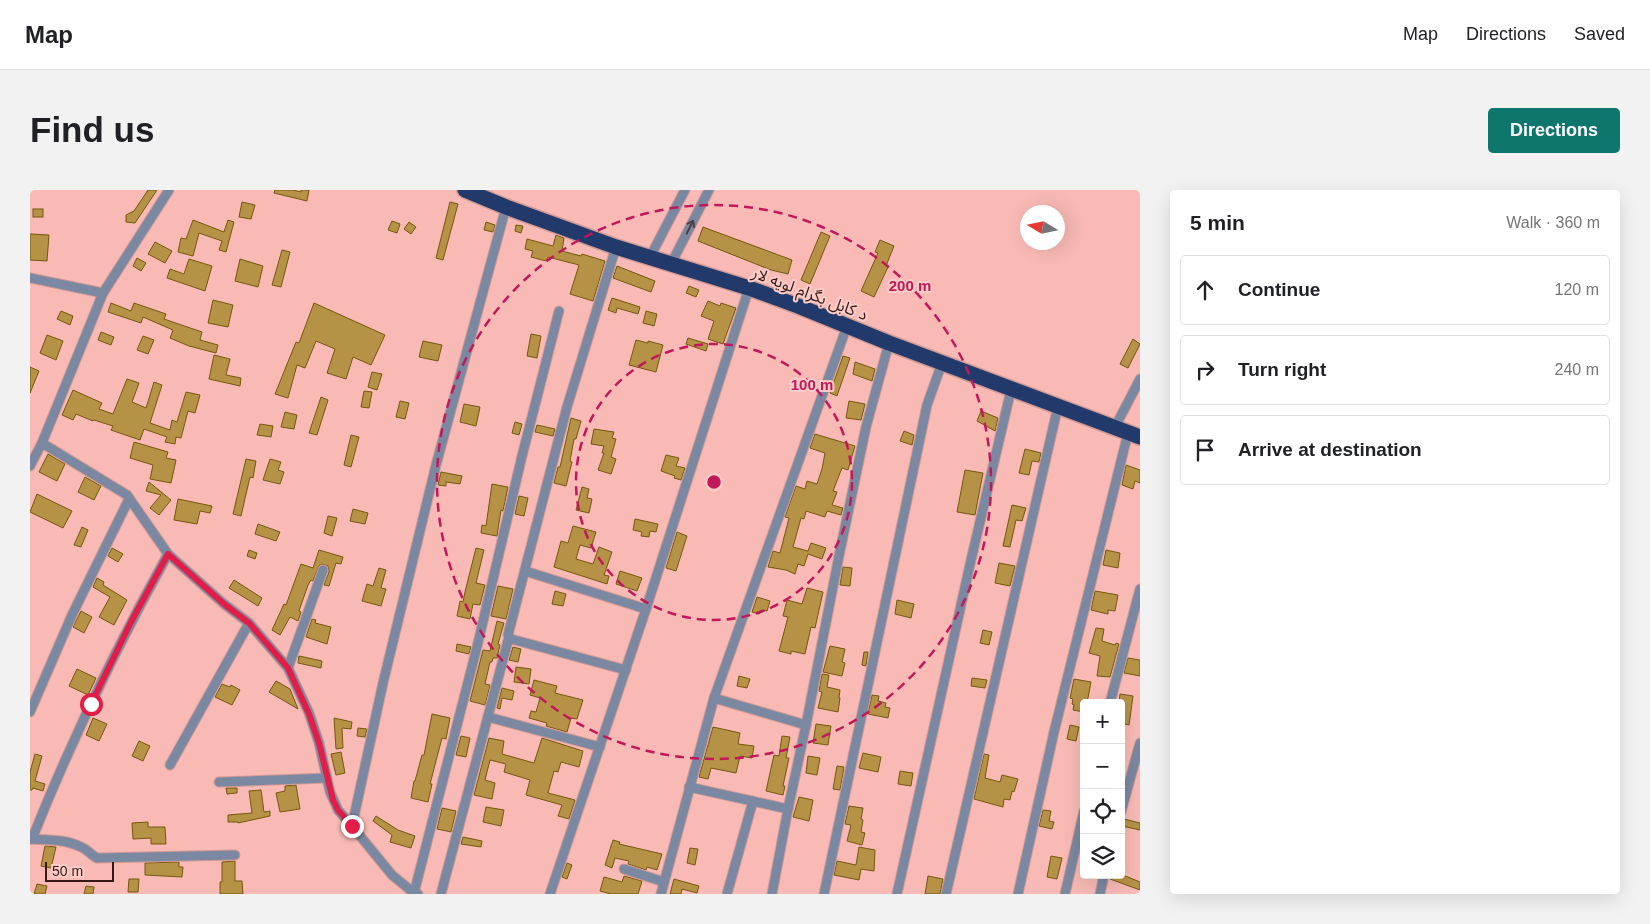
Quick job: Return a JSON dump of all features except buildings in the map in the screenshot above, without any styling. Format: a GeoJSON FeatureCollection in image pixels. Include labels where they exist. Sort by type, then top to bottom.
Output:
{"type":"FeatureCollection","features":[{"type":"Feature","properties":{"kind":"highway","name":"د کابل بگرام لویه لار"},"geometry":{"type":"LineString","coordinates":[[465,190],[506,207],[616,246],[749,288],[1011,390],[1128,433]]}},
{"type":"Feature","properties":{"kind":"street"},"geometry":{"type":"LineString","coordinates":[[30,466],[33,452],[42,444],[104,293],[170,190]]}},
{"type":"Feature","properties":{"kind":"street"},"geometry":{"type":"LineString","coordinates":[[650,257],[685,190]]}},
{"type":"Feature","properties":{"kind":"street"},"geometry":{"type":"LineString","coordinates":[[671,264],[709,190]]}},
{"type":"Feature","properties":{"kind":"street"},"geometry":{"type":"LineString","coordinates":[[352,826],[383,683],[434,475],[506,207]]}},
{"type":"Feature","properties":{"kind":"street"},"geometry":{"type":"LineString","coordinates":[[441,894],[567,407],[616,246]]}},
{"type":"Feature","properties":{"kind":"street"},"geometry":{"type":"LineString","coordinates":[[31,281],[104,293]]}},
{"type":"Feature","properties":{"kind":"street"},"geometry":{"type":"LineString","coordinates":[[550,894],[626,670],[749,288]]}},
{"type":"Feature","properties":{"kind":"street"},"geometry":{"type":"LineString","coordinates":[[42,444],[126,495],[168,554],[224,604],[249,623],[288,668],[309,714],[319,743],[330,792],[338,810],[392,876],[416,893],[559,311]]}},
{"type":"Feature","properties":{"kind":"street"},"geometry":{"type":"LineString","coordinates":[[661,894],[714,698],[847,326]]}},
{"type":"Feature","properties":{"kind":"street"},"geometry":{"type":"LineString","coordinates":[[772,894],[860,454],[889,343]]}},
{"type":"Feature","properties":{"kind":"street"},"geometry":{"type":"LineString","coordinates":[[824,894],[927,405],[942,363]]}},
{"type":"Feature","properties":{"kind":"street"},"geometry":{"type":"LineString","coordinates":[[1018,894],[1054,732],[1140,379]]}},
{"type":"Feature","properties":{"kind":"street"},"geometry":{"type":"LineString","coordinates":[[896,894],[1011,390]]}},
{"type":"Feature","properties":{"kind":"street"},"geometry":{"type":"LineString","coordinates":[[946,894],[1058,406]]}},
{"type":"Feature","properties":{"kind":"street"},"geometry":{"type":"LineString","coordinates":[[30,712],[72,615],[129,499]]}},
{"type":"Feature","properties":{"kind":"street"},"geometry":{"type":"LineString","coordinates":[[168,554],[131,622],[91,704],[31,839],[67,842],[83,847],[89,854],[97,858],[235,855]]}},
{"type":"Feature","properties":{"kind":"street"},"geometry":{"type":"LineString","coordinates":[[288,668],[323,570]]}},
{"type":"Feature","properties":{"kind":"street"},"geometry":{"type":"LineString","coordinates":[[525,571],[646,609]]}},
{"type":"Feature","properties":{"kind":"street"},"geometry":{"type":"LineString","coordinates":[[1111,699],[1140,588]]}},
{"type":"Feature","properties":{"kind":"street"},"geometry":{"type":"LineString","coordinates":[[170,765],[249,623]]}},
{"type":"Feature","properties":{"kind":"street"},"geometry":{"type":"LineString","coordinates":[[509,637],[516,641],[626,670]]}},
{"type":"Feature","properties":{"kind":"street"},"geometry":{"type":"LineString","coordinates":[[714,698],[806,725]]}},
{"type":"Feature","properties":{"kind":"street"},"geometry":{"type":"LineString","coordinates":[[488,717],[600,747]]}},
{"type":"Feature","properties":{"kind":"street"},"geometry":{"type":"LineString","coordinates":[[1125,797],[1140,743]]}},
{"type":"Feature","properties":{"kind":"street"},"geometry":{"type":"LineString","coordinates":[[219,782],[327,778]]}},
{"type":"Feature","properties":{"kind":"street"},"geometry":{"type":"LineString","coordinates":[[689,787],[788,809]]}},
{"type":"Feature","properties":{"kind":"street"},"geometry":{"type":"LineString","coordinates":[[727,894],[753,801]]}},
{"type":"Feature","properties":{"kind":"street"},"geometry":{"type":"LineString","coordinates":[[1064,894],[1080,828]]}},
{"type":"Feature","properties":{"kind":"street"},"geometry":{"type":"LineString","coordinates":[[624,869],[664,882]]}},
{"type":"Feature","properties":{"kind":"street"},"geometry":{"type":"LineString","coordinates":[[1100,894],[1103,879]]}},
{"type":"Feature","properties":{"kind":"route"},"geometry":{"type":"LineString","coordinates":[[91,704],[131,622],[168,554],[224,604],[249,623],[288,668],[309,714],[319,743],[333,800],[338,810],[352,826]]}}]}
